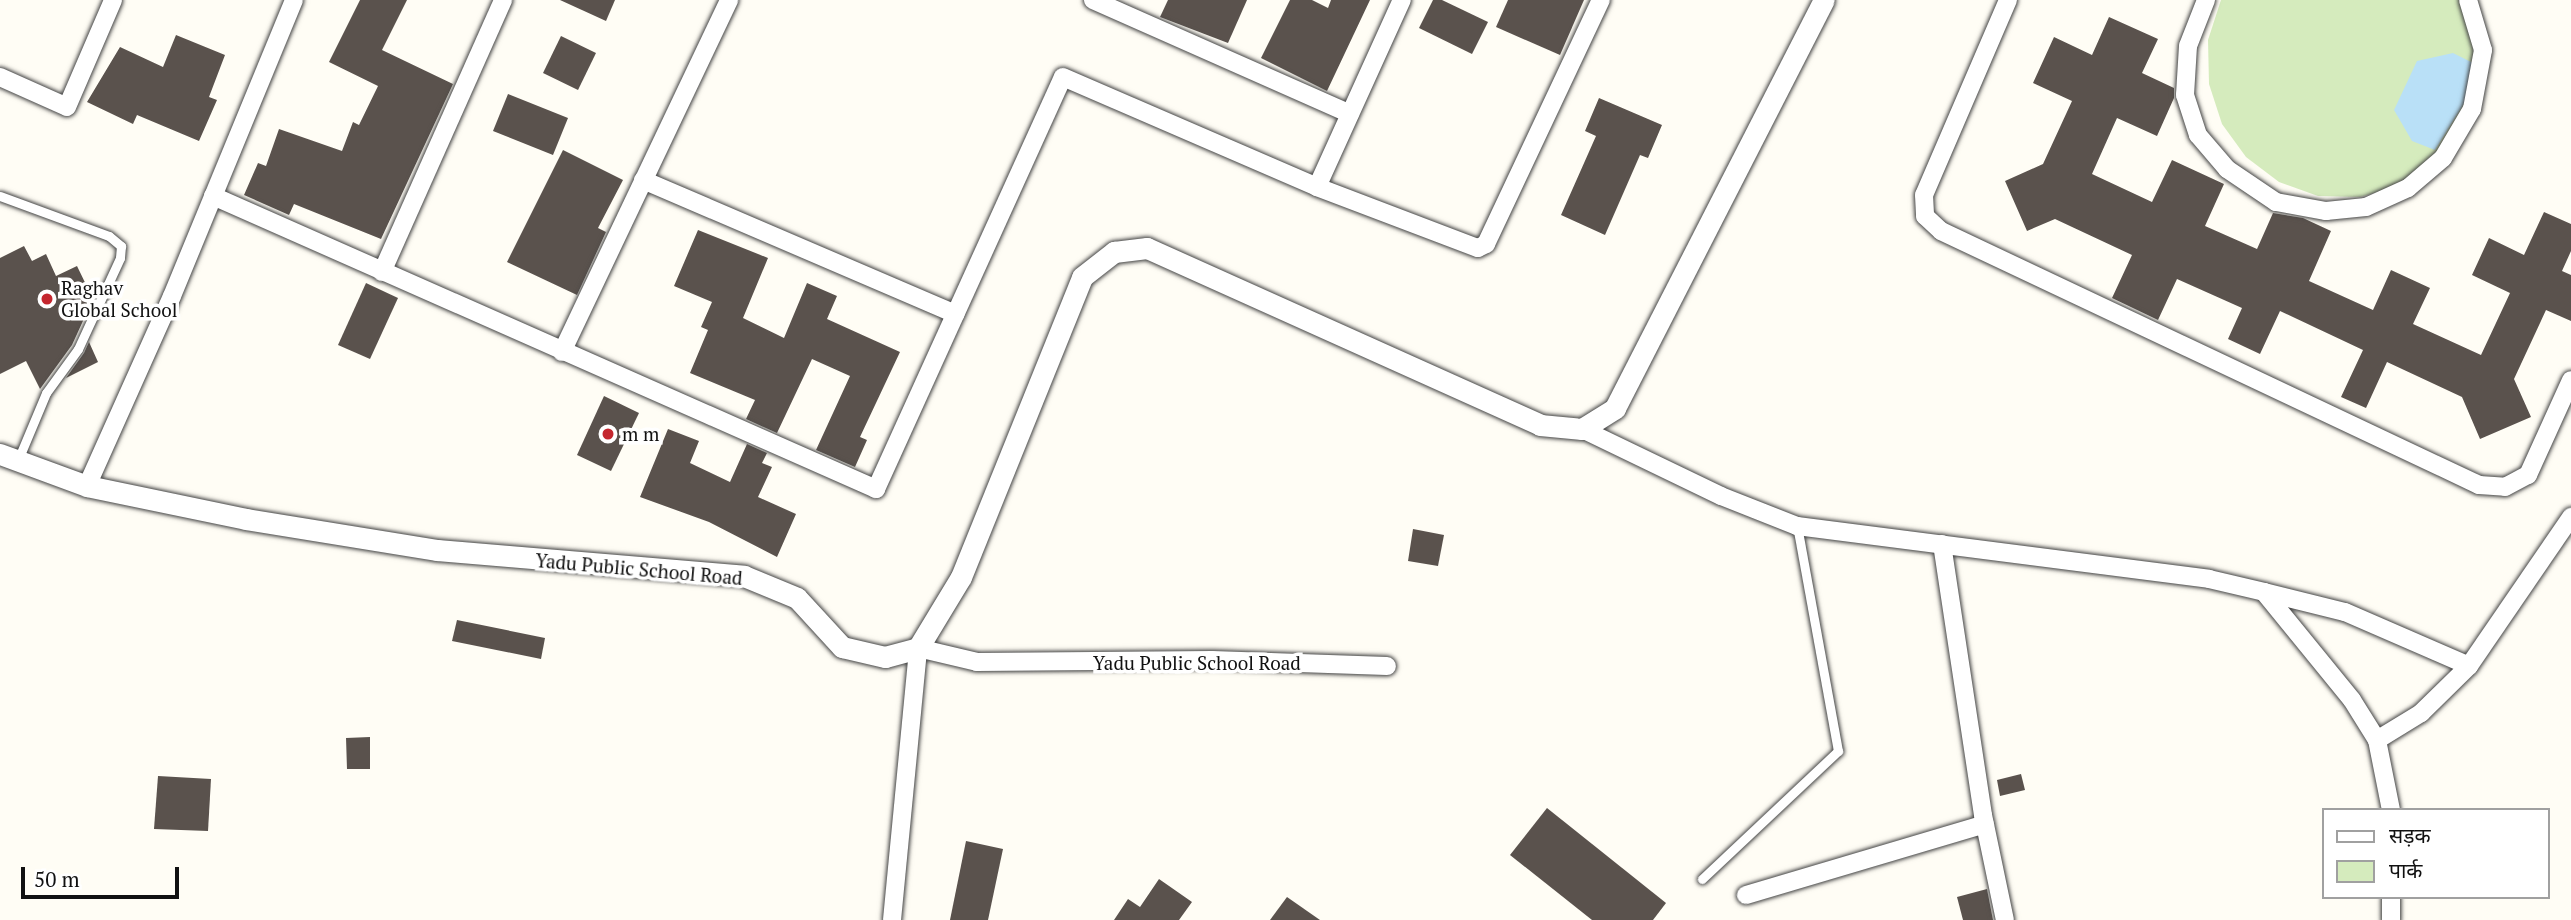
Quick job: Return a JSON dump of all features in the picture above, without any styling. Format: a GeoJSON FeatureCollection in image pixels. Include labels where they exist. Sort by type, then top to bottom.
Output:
{"type":"FeatureCollection","features":[{"type":"Feature","properties":{"kind":"street"},"geometry":{"type":"LineString","coordinates":[[0,77],[67,107],[113,0]]}},
{"type":"Feature","properties":{"kind":"street"},"geometry":{"type":"LineString","coordinates":[[87,486],[213,196],[294,0]]}},
{"type":"Feature","properties":{"kind":"street"},"geometry":{"type":"LineString","coordinates":[[382,272],[503,0]]}},
{"type":"Feature","properties":{"kind":"street"},"geometry":{"type":"LineString","coordinates":[[562,352],[729,0]]}},
{"type":"Feature","properties":{"kind":"street"},"geometry":{"type":"LineString","coordinates":[[1093,0],[1350,114]]}},
{"type":"Feature","properties":{"kind":"street"},"geometry":{"type":"LineString","coordinates":[[1317,187],[1402,0]]}},
{"type":"Feature","properties":{"kind":"street"},"geometry":{"type":"LineString","coordinates":[[213,196],[876,489],[1063,77],[1317,187],[1472,248],[1482,247],[1601,0]]}},
{"type":"Feature","properties":{"kind":"street"},"geometry":{"type":"LineString","coordinates":[[1582,429],[1615,408],[1824,0]]}},
{"type":"Feature","properties":{"kind":"street"},"geometry":{"type":"LineString","coordinates":[[2008,0],[1924,195],[1925,216],[1941,231],[2479,485],[2505,487],[2528,475],[2571,380]]}},
{"type":"Feature","properties":{"kind":"street"},"geometry":{"type":"LineString","coordinates":[[2206,0],[2188,46],[2185,95],[2198,135],[2227,169],[2276,202],[2326,211],[2366,207],[2408,188],[2443,158],[2472,109],[2483,50],[2468,0]]}},
{"type":"Feature","properties":{"kind":"street"},"geometry":{"type":"LineString","coordinates":[[643,180],[955,314]]}},
{"type":"Feature","properties":{"kind":"street"},"geometry":{"type":"LineString","coordinates":[[892,920],[918,648],[961,578],[1082,277],[1114,252],[1147,248],[1540,425],[1582,429],[1721,496],[1797,526],[2209,579],[2345,611],[2469,666]]}},
{"type":"Feature","properties":{"kind":"street","name":"Yadu Public School Road"},"geometry":{"type":"LineString","coordinates":[[9,457],[87,486],[246,519],[437,550],[744,576],[797,598],[842,647],[885,657],[918,648],[977,662],[1212,660],[1387,666]]}},
{"type":"Feature","properties":{"kind":"street"},"geometry":{"type":"LineString","coordinates":[[2377,740],[2421,713],[2469,666],[2570,522]]}},
{"type":"Feature","properties":{"kind":"street"},"geometry":{"type":"LineString","coordinates":[[1942,544],[1985,824],[2006,920]]}},
{"type":"Feature","properties":{"kind":"street"},"geometry":{"type":"LineString","coordinates":[[2264,592],[2312,647],[2377,740],[2392,808]]}},
{"type":"Feature","properties":{"kind":"street"},"geometry":{"type":"LineString","coordinates":[[1745,895],[1985,824]]}},
{"type":"Feature","properties":{"kind":"street"},"geometry":{"type":"LineString","coordinates":[[2391,899],[2391,920]]}},
{"type":"Feature","properties":{"kind":"lane"},"geometry":{"type":"LineString","coordinates":[[0,196],[109,236],[121,246],[120,258],[78,349],[46,393],[9,457]]}},
{"type":"Feature","properties":{"kind":"lane"},"geometry":{"type":"LineString","coordinates":[[1702,880],[1838,751],[1797,526]]}},
{"type":"Feature","properties":{"kind":"green space"},"geometry":{"type":"Polygon","coordinates":[[[2221,0],[2467,0],[2482,52],[2462,132],[2400,186],[2360,197],[2318,196],[2279,182],[2246,157],[2222,124],[2209,84],[2208,40],[2221,0]]]}},
{"type":"Feature","properties":{"kind":"water"},"geometry":{"type":"Polygon","coordinates":[[[2453,53],[2475,64],[2466,100],[2435,150],[2412,141],[2394,110],[2417,61],[2453,53]]]}},
{"type":"Feature","properties":{"kind":"building"},"geometry":{"type":"Polygon","coordinates":[[[360,0],[407,0],[382,50],[453,84],[381,239],[294,204],[289,215],[244,195],[258,163],[266,166],[279,129],[342,151],[353,122],[359,125],[378,86],[329,62],[360,0]]]}},
{"type":"Feature","properties":{"kind":"building"},"geometry":{"type":"Polygon","coordinates":[[[560,0],[615,0],[606,21],[560,0]]]}},
{"type":"Feature","properties":{"kind":"building"},"geometry":{"type":"Polygon","coordinates":[[[1168,0],[1247,0],[1228,43],[1160,17],[1168,0]]]}},
{"type":"Feature","properties":{"kind":"building"},"geometry":{"type":"Polygon","coordinates":[[[1290,0],[1312,0],[1328,8],[1331,0],[1370,0],[1327,91],[1261,58],[1290,0]]]}},
{"type":"Feature","properties":{"kind":"building"},"geometry":{"type":"Polygon","coordinates":[[[1433,0],[1442,0],[1488,22],[1472,54],[1419,28],[1433,0]]]}},
{"type":"Feature","properties":{"kind":"building"},"geometry":{"type":"Polygon","coordinates":[[[1508,0],[1584,0],[1560,55],[1496,27],[1508,0]]]}},
{"type":"Feature","properties":{"kind":"building"},"geometry":{"type":"Polygon","coordinates":[[[2109,17],[2158,39],[2142,73],[2174,88],[2174,98],[2157,136],[2117,118],[2092,174],[2152,202],[2172,160],[2224,184],[2205,226],[2257,249],[2273,213],[2303,218],[2331,231],[2309,281],[2373,310],[2391,270],[2430,288],[2413,324],[2481,355],[2510,293],[2472,275],[2489,238],[2524,255],[2544,212],[2571,224],[2571,251],[2562,271],[2571,275],[2571,321],[2546,310],[2514,379],[2531,417],[2480,439],[2462,397],[2387,362],[2366,408],[2341,397],[2363,350],[2280,311],[2260,354],[2228,339],[2242,308],[2177,279],[2158,320],[2112,298],[2132,255],[2055,219],[2027,231],[2005,181],[2043,164],[2072,101],[2033,83],[2054,37],[2092,55],[2109,17]]]}},
{"type":"Feature","properties":{"kind":"building"},"geometry":{"type":"Polygon","coordinates":[[[176,35],[225,55],[209,97],[217,100],[199,141],[137,115],[133,124],[87,102],[120,47],[163,67],[176,35]]]}},
{"type":"Feature","properties":{"kind":"building"},"geometry":{"type":"Polygon","coordinates":[[[561,36],[596,53],[578,90],[543,73],[561,36]]]}},
{"type":"Feature","properties":{"kind":"building"},"geometry":{"type":"Polygon","coordinates":[[[508,94],[568,118],[553,155],[493,131],[508,94]]]}},
{"type":"Feature","properties":{"kind":"building"},"geometry":{"type":"Polygon","coordinates":[[[1599,98],[1662,125],[1648,158],[1640,155],[1605,235],[1561,215],[1596,136],[1585,131],[1599,98]]]}},
{"type":"Feature","properties":{"kind":"building"},"geometry":{"type":"Polygon","coordinates":[[[563,150],[623,180],[598,228],[606,232],[577,295],[507,262],[563,150]]]}},
{"type":"Feature","properties":{"kind":"building"},"geometry":{"type":"Polygon","coordinates":[[[698,230],[768,258],[743,318],[784,338],[807,283],[837,296],[827,319],[900,352],[860,437],[867,440],[855,467],[816,450],[850,376],[812,359],[777,433],[746,419],[755,400],[690,373],[708,330],[701,327],[712,302],[674,286],[698,230]]]}},
{"type":"Feature","properties":{"kind":"building","name":"Raghav Global School"},"geometry":{"type":"Polygon","coordinates":[[[24,246],[32,261],[46,254],[56,276],[77,266],[93,299],[72,345],[40,389],[26,361],[0,374],[0,258],[24,246]]]}},
{"type":"Feature","properties":{"kind":"building"},"geometry":{"type":"Polygon","coordinates":[[[366,283],[398,298],[370,359],[338,345],[366,283]]]}},
{"type":"Feature","properties":{"kind":"building"},"geometry":{"type":"Polygon","coordinates":[[[89,342],[98,362],[66,378],[84,353],[89,342]]]}},
{"type":"Feature","properties":{"kind":"building","name":"m m"},"geometry":{"type":"Polygon","coordinates":[[[604,396],[639,413],[611,471],[577,455],[604,396]]]}},
{"type":"Feature","properties":{"kind":"building"},"geometry":{"type":"Polygon","coordinates":[[[668,429],[699,441],[690,463],[730,482],[747,444],[767,453],[762,463],[772,467],[758,497],[796,514],[777,557],[709,522],[640,497],[668,429]]]}},
{"type":"Feature","properties":{"kind":"building"},"geometry":{"type":"Polygon","coordinates":[[[1413,529],[1444,535],[1438,566],[1408,561],[1413,529]]]}},
{"type":"Feature","properties":{"kind":"building"},"geometry":{"type":"Polygon","coordinates":[[[457,620],[545,638],[541,659],[452,641],[457,620]]]}},
{"type":"Feature","properties":{"kind":"building"},"geometry":{"type":"Polygon","coordinates":[[[370,737],[370,769],[347,769],[346,738],[370,737]]]}},
{"type":"Feature","properties":{"kind":"building"},"geometry":{"type":"Polygon","coordinates":[[[2021,774],[2025,790],[2000,796],[1997,780],[2021,774]]]}},
{"type":"Feature","properties":{"kind":"building"},"geometry":{"type":"Polygon","coordinates":[[[158,776],[211,779],[208,831],[154,829],[158,776]]]}},
{"type":"Feature","properties":{"kind":"building"},"geometry":{"type":"Polygon","coordinates":[[[1547,808],[1666,903],[1653,920],[1592,920],[1510,855],[1547,808]]]}},
{"type":"Feature","properties":{"kind":"building"},"geometry":{"type":"Polygon","coordinates":[[[966,841],[1003,849],[988,920],[950,920],[966,841]]]}},
{"type":"Feature","properties":{"kind":"building"},"geometry":{"type":"Polygon","coordinates":[[[1159,879],[1192,902],[1179,920],[1114,920],[1128,899],[1140,907],[1159,879]]]}},
{"type":"Feature","properties":{"kind":"building"},"geometry":{"type":"Polygon","coordinates":[[[1987,889],[1993,920],[1963,920],[1957,897],[1987,889]]]}},
{"type":"Feature","properties":{"kind":"building"},"geometry":{"type":"Polygon","coordinates":[[[1287,897],[1320,920],[1270,920],[1287,897]]]}},
{"type":"Feature","properties":{"kind":"place","name":"Raghav Global School"},"geometry":{"type":"Point","coordinates":[47,299]}},
{"type":"Feature","properties":{"kind":"place","name":"m m"},"geometry":{"type":"Point","coordinates":[608,434]}}]}
